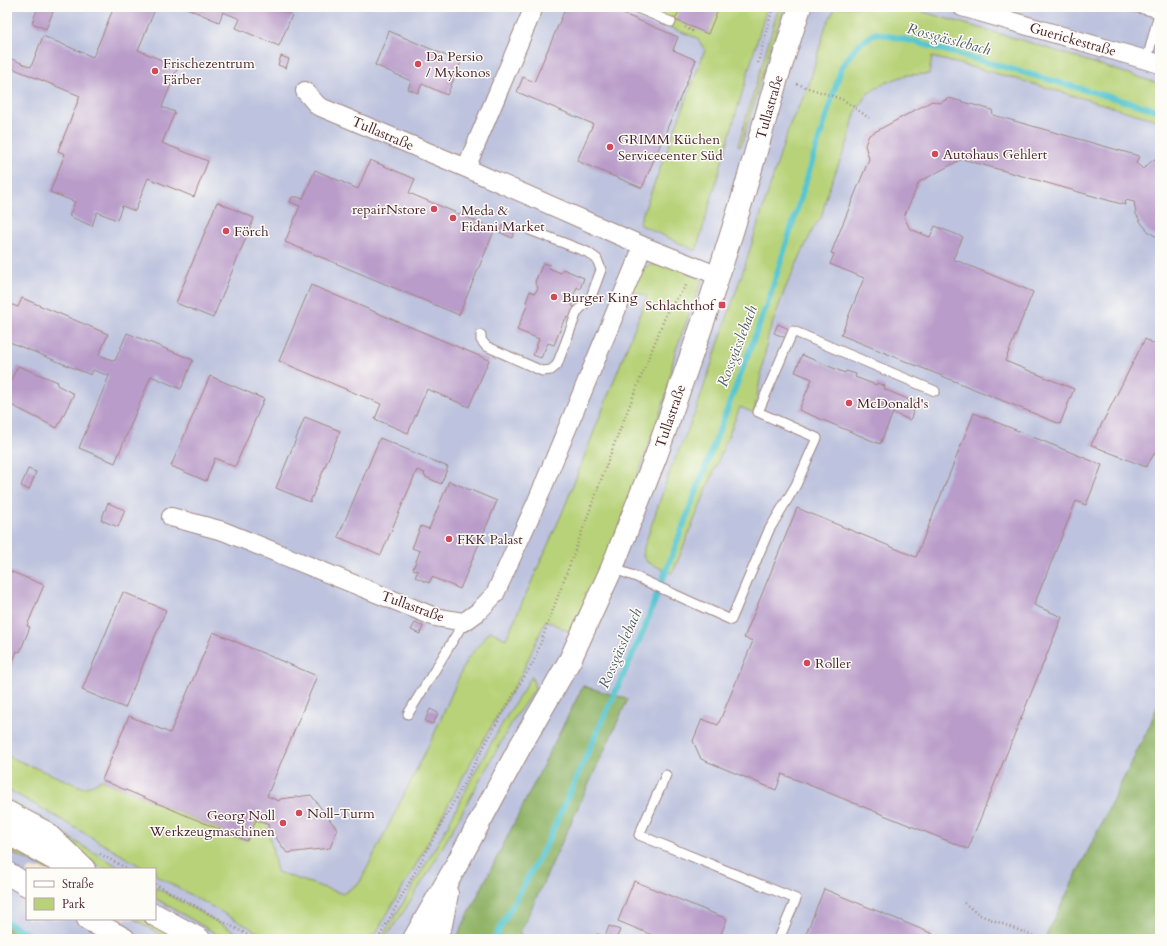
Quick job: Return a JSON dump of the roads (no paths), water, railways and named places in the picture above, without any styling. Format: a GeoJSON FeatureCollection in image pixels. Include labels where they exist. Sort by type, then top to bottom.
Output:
{"type":"FeatureCollection","features":[{"type":"Feature","properties":{"kind":"street"},"geometry":{"type":"LineString","coordinates":[[466,168],[534,7]]}},
{"type":"Feature","properties":{"kind":"street","name":"Tullastraße"},"geometry":{"type":"LineString","coordinates":[[414,939],[452,873],[521,745],[570,660],[612,568],[656,456],[709,272],[742,200],[775,85],[800,7]]}},
{"type":"Feature","properties":{"kind":"street","name":"Guerickestraße"},"geometry":{"type":"LineString","coordinates":[[962,7],[1154,62]]}},
{"type":"Feature","properties":{"kind":"street","name":"Tullastraße"},"geometry":{"type":"LineString","coordinates":[[305,91],[318,106],[466,168],[643,246],[709,272]]}},
{"type":"Feature","properties":{"kind":"street","name":"Tullastraße"},"geometry":{"type":"LineString","coordinates":[[171,517],[224,531],[435,617],[464,622],[478,612],[495,594],[537,502],[643,246]]}},
{"type":"Feature","properties":{"kind":"street"},"geometry":{"type":"LineString","coordinates":[[7,812],[45,832],[83,868]]}},
{"type":"Feature","properties":{"kind":"street"},"geometry":{"type":"LineString","coordinates":[[7,833],[70,868]]}},
{"type":"Feature","properties":{"kind":"street","name":"Tullastraße"},"geometry":{"type":"LineString","coordinates":[[437,934],[452,873]]}},
{"type":"Feature","properties":{"kind":"street"},"geometry":{"type":"LineString","coordinates":[[7,874],[26,884]]}},
{"type":"Feature","properties":{"kind":"street"},"geometry":{"type":"LineString","coordinates":[[156,916],[199,939]]}},
{"type":"Feature","properties":{"kind":"street"},"geometry":{"type":"LineString","coordinates":[[90,920],[124,939]]}},
{"type":"Feature","properties":{"kind":"lane"},"geometry":{"type":"LineString","coordinates":[[635,7],[670,22]]}},
{"type":"Feature","properties":{"kind":"lane"},"geometry":{"type":"LineString","coordinates":[[1135,7],[1160,13],[1154,62]]}},
{"type":"Feature","properties":{"kind":"lane"},"geometry":{"type":"LineString","coordinates":[[481,334],[481,340],[486,346],[542,371],[551,370],[556,365],[577,312],[591,297],[600,270],[597,259],[587,252],[530,230]]}},
{"type":"Feature","properties":{"kind":"lane"},"geometry":{"type":"LineString","coordinates":[[612,568],[634,576],[731,620],[769,530],[796,485],[817,438],[758,412],[793,331],[935,391]]}},
{"type":"Feature","properties":{"kind":"lane"},"geometry":{"type":"LineString","coordinates":[[408,714],[464,622]]}},
{"type":"Feature","properties":{"kind":"lane"},"geometry":{"type":"LineString","coordinates":[[666,775],[639,835],[796,899],[779,939]]}},
{"type":"Feature","properties":{"kind":"waterway","name":"Rossgässlebach"},"geometry":{"type":"LineString","coordinates":[[494,939],[547,843],[644,629],[769,299],[842,66],[858,45],[876,33],[912,41],[1160,111]]}},
{"type":"Feature","properties":{"kind":"waterway","name":"Rossgässlebach"},"geometry":{"type":"LineString","coordinates":[[7,923],[37,939]]}},
{"type":"Feature","properties":{"kind":"place","name":"Da Persio / Mykonos"},"geometry":{"type":"Point","coordinates":[418,64]}},
{"type":"Feature","properties":{"kind":"place","name":"Frischezentrum Färber"},"geometry":{"type":"Point","coordinates":[155,71]}},
{"type":"Feature","properties":{"kind":"place","name":"GRIMM Küchen Servicecenter Süd"},"geometry":{"type":"Point","coordinates":[610,147]}},
{"type":"Feature","properties":{"kind":"place","name":"Autohaus Gehlert"},"geometry":{"type":"Point","coordinates":[935,154]}},
{"type":"Feature","properties":{"kind":"place","name":"repairNstore"},"geometry":{"type":"Point","coordinates":[434,209]}},
{"type":"Feature","properties":{"kind":"place","name":"Meda & Fidani Market"},"geometry":{"type":"Point","coordinates":[453,218]}},
{"type":"Feature","properties":{"kind":"place","name":"Förch"},"geometry":{"type":"Point","coordinates":[226,231]}},
{"type":"Feature","properties":{"kind":"place","name":"Burger King"},"geometry":{"type":"Point","coordinates":[554,297]}},
{"type":"Feature","properties":{"kind":"place","name":"Schlachthof"},"geometry":{"type":"Point","coordinates":[722,305]}},
{"type":"Feature","properties":{"kind":"place","name":"McDonald's"},"geometry":{"type":"Point","coordinates":[849,403]}},
{"type":"Feature","properties":{"kind":"place","name":"FKK Palast"},"geometry":{"type":"Point","coordinates":[449,539]}},
{"type":"Feature","properties":{"kind":"place","name":"Roller"},"geometry":{"type":"Point","coordinates":[807,663]}},
{"type":"Feature","properties":{"kind":"place","name":"Noll-Turm"},"geometry":{"type":"Point","coordinates":[299,813]}},
{"type":"Feature","properties":{"kind":"place","name":"Georg Noll Werkzeugmaschinen"},"geometry":{"type":"Point","coordinates":[283,823]}}]}
